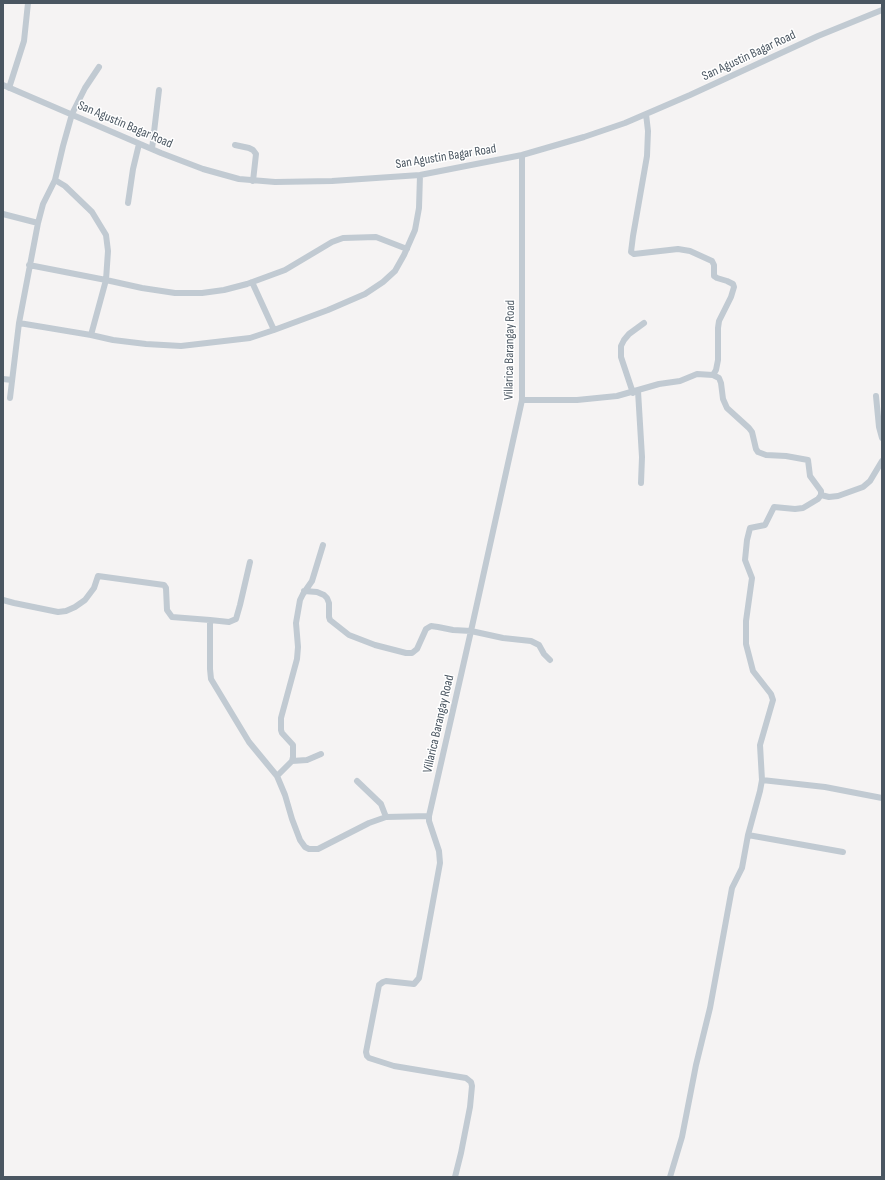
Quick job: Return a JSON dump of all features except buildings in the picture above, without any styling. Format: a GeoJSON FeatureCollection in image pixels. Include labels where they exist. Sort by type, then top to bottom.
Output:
{"type":"FeatureCollection","features":[{"type":"Feature","properties":{"kind":"street"},"geometry":{"type":"LineString","coordinates":[[6,86],[24,41],[28,3]]}},
{"type":"Feature","properties":{"kind":"street","name":"San Agustin Bagar Road"},"geometry":{"type":"LineString","coordinates":[[6,86],[139,144],[202,169],[239,179],[275,182],[332,181],[420,175],[522,155],[584,137],[624,123],[690,95],[818,36],[882,10]]}},
{"type":"Feature","properties":{"kind":"street"},"geometry":{"type":"LineString","coordinates":[[10,398],[19,324],[29,265],[43,204],[56,180],[63,146],[72,114],[83,92],[99,67]]}},
{"type":"Feature","properties":{"kind":"street"},"geometry":{"type":"LineString","coordinates":[[152,149],[159,90]]}},
{"type":"Feature","properties":{"kind":"street"},"geometry":{"type":"LineString","coordinates":[[646,114],[648,131],[647,156],[631,252],[634,254],[678,249],[690,251],[712,261],[714,276],[733,284],[734,287],[731,297],[718,328],[718,360],[716,370],[713,375]]}},
{"type":"Feature","properties":{"kind":"street"},"geometry":{"type":"LineString","coordinates":[[128,203],[139,144]]}},
{"type":"Feature","properties":{"kind":"street"},"geometry":{"type":"LineString","coordinates":[[235,145],[249,148],[256,154],[253,181]]}},
{"type":"Feature","properties":{"kind":"street","name":"Villarica Barangay Road"},"geometry":{"type":"LineString","coordinates":[[454,1177],[461,1153],[470,1107],[471,1082],[466,1078],[394,1066],[369,1058],[366,1054],[379,985],[386,981],[414,984],[419,978],[440,862],[439,851],[429,822],[429,816],[522,400],[522,155]]}},
{"type":"Feature","properties":{"kind":"street"},"geometry":{"type":"LineString","coordinates":[[19,324],[91,335],[113,340],[181,346],[250,338],[328,310],[365,294],[383,282],[395,271],[415,230],[419,208],[420,175]]}},
{"type":"Feature","properties":{"kind":"street"},"geometry":{"type":"LineString","coordinates":[[56,180],[65,186],[92,212],[106,235],[108,251],[106,280],[91,335]]}},
{"type":"Feature","properties":{"kind":"street"},"geometry":{"type":"LineString","coordinates":[[3,214],[38,223]]}},
{"type":"Feature","properties":{"kind":"street"},"geometry":{"type":"LineString","coordinates":[[29,265],[142,288],[175,293],[202,293],[224,290],[285,270],[325,245],[344,238],[376,237],[407,249]]}},
{"type":"Feature","properties":{"kind":"street"},"geometry":{"type":"LineString","coordinates":[[252,282],[274,330]]}},
{"type":"Feature","properties":{"kind":"street"},"geometry":{"type":"LineString","coordinates":[[641,483],[642,457],[635,392],[621,357],[621,346],[629,334],[644,323]]}},
{"type":"Feature","properties":{"kind":"street"},"geometry":{"type":"LineString","coordinates":[[522,400],[589,400],[635,392],[659,384],[680,381],[697,374],[717,376],[720,380],[723,399],[727,408],[752,432],[758,452],[766,456],[786,456],[808,460],[810,476],[820,490],[821,495]]}},
{"type":"Feature","properties":{"kind":"street"},"geometry":{"type":"LineString","coordinates":[[3,379],[12,380]]}},
{"type":"Feature","properties":{"kind":"street"},"geometry":{"type":"LineString","coordinates":[[876,396],[879,427],[882,438]]}},
{"type":"Feature","properties":{"kind":"street"},"geometry":{"type":"LineString","coordinates":[[821,495],[829,497],[838,496],[863,487],[870,481],[882,461]]}},
{"type":"Feature","properties":{"kind":"street"},"geometry":{"type":"LineString","coordinates":[[670,1177],[682,1137],[696,1064],[710,1008],[732,888],[742,868],[748,835],[760,790],[762,780],[760,745],[773,700],[771,694],[753,672],[746,644],[746,621],[752,578],[745,560],[747,540],[750,528],[765,525],[774,507],[798,509],[816,501],[821,495]]}},
{"type":"Feature","properties":{"kind":"street"},"geometry":{"type":"LineString","coordinates":[[277,776],[294,757],[293,745],[282,733],[281,718],[297,659],[297,617],[300,600],[304,591],[312,581],[323,545]]}},
{"type":"Feature","properties":{"kind":"street"},"geometry":{"type":"LineString","coordinates":[[3,600],[51,611],[66,611],[85,600],[94,588],[97,578],[100,576],[164,585],[166,588],[167,610],[172,617],[229,622],[236,619],[238,616],[250,562]]}},
{"type":"Feature","properties":{"kind":"street"},"geometry":{"type":"LineString","coordinates":[[304,591],[321,594],[327,598],[329,603],[330,619],[349,635],[371,644],[409,654],[415,652],[424,631],[431,626],[531,641],[539,645],[544,654],[550,660]]}},
{"type":"Feature","properties":{"kind":"street"},"geometry":{"type":"LineString","coordinates":[[210,620],[211,679],[249,742],[277,776],[286,795],[292,819],[300,840],[305,847],[308,849],[322,848],[369,823],[386,817],[429,816]]}},
{"type":"Feature","properties":{"kind":"street"},"geometry":{"type":"LineString","coordinates":[[292,761],[307,760],[321,754]]}},
{"type":"Feature","properties":{"kind":"street"},"geometry":{"type":"LineString","coordinates":[[357,780],[381,804],[386,817]]}},
{"type":"Feature","properties":{"kind":"street"},"geometry":{"type":"LineString","coordinates":[[762,780],[825,787],[882,798]]}},
{"type":"Feature","properties":{"kind":"street"},"geometry":{"type":"LineString","coordinates":[[748,835],[843,852]]}}]}
